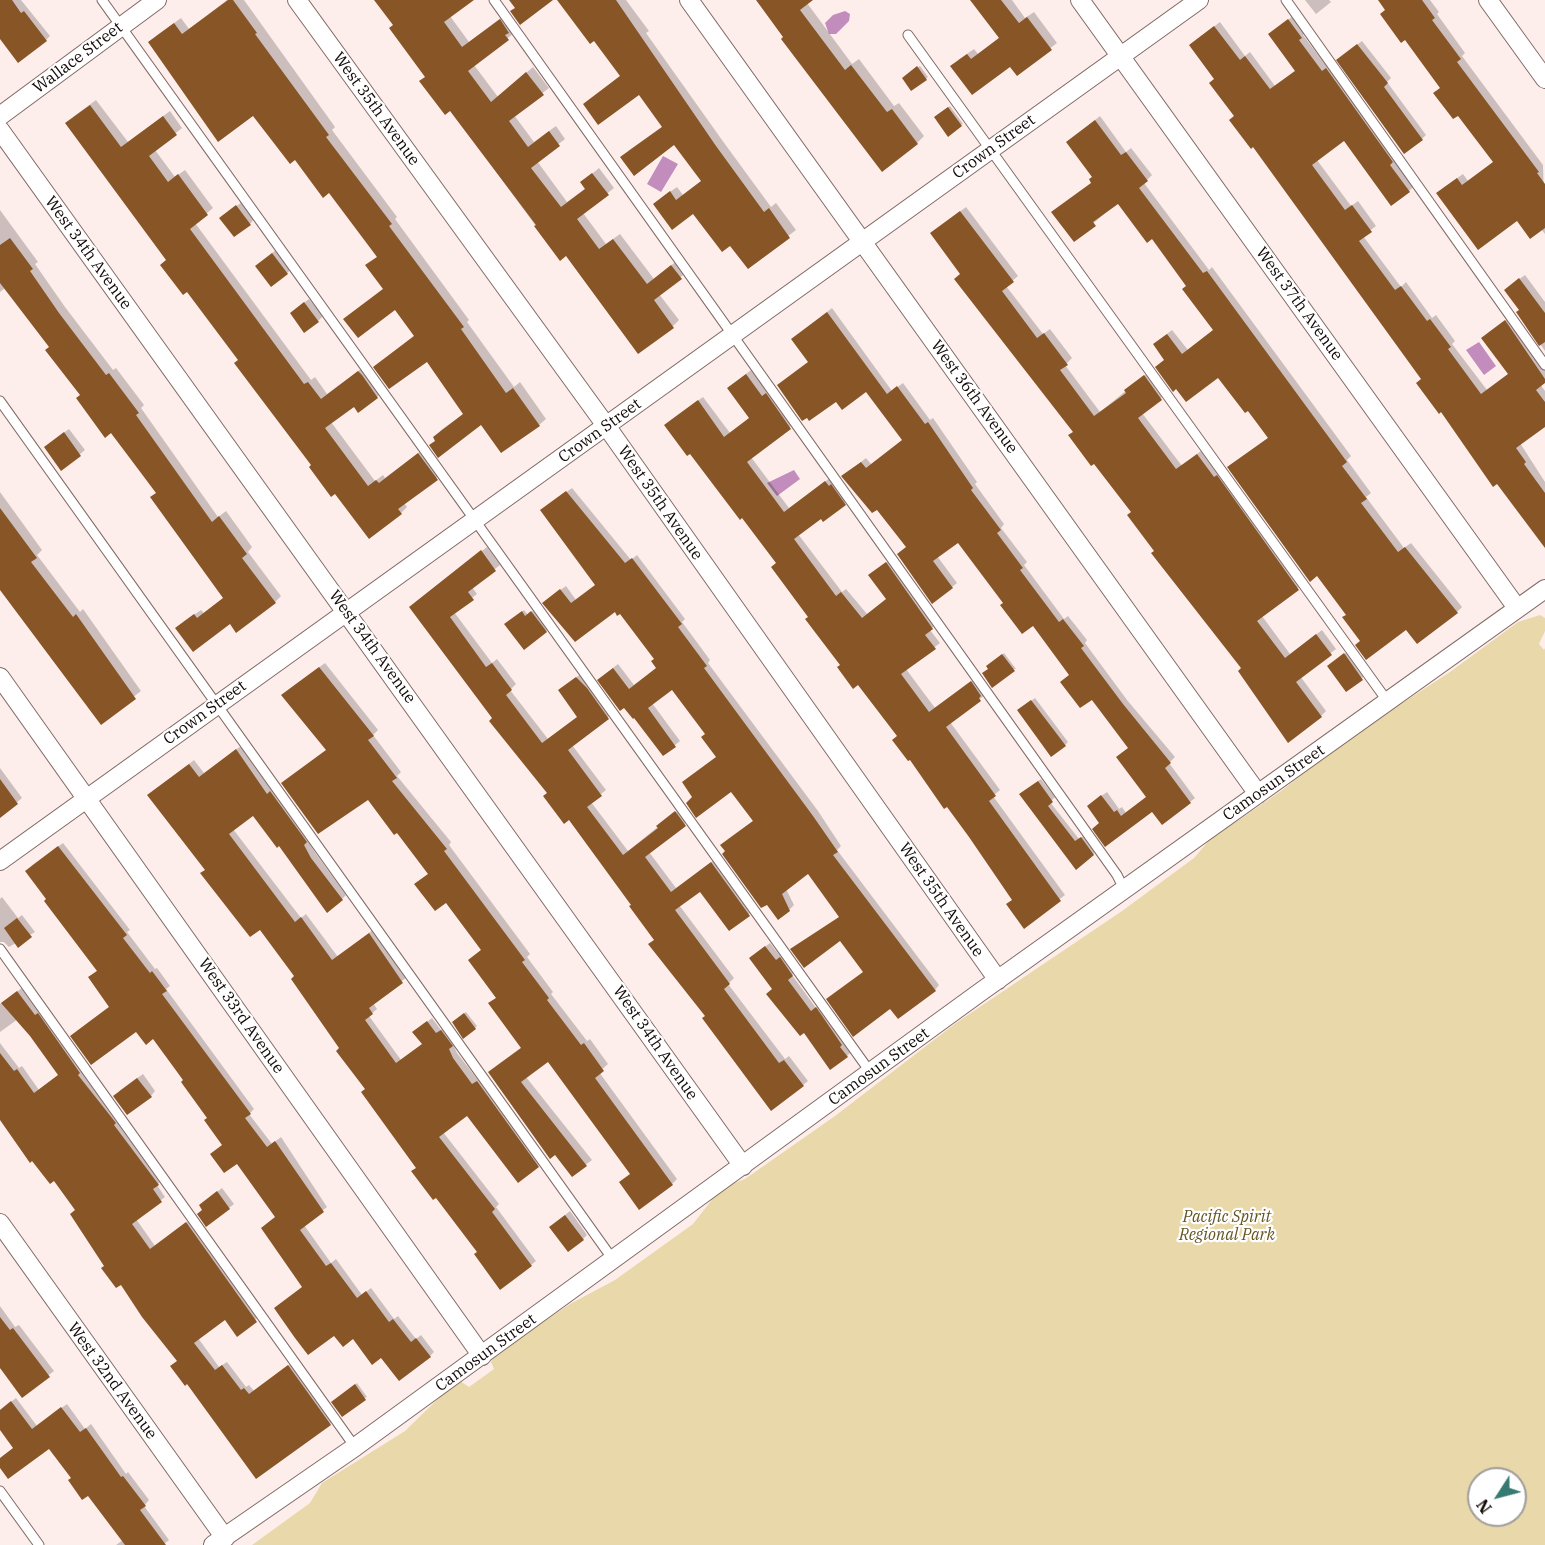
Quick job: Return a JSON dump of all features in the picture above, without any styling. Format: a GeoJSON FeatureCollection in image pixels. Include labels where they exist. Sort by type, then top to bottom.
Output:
{"type":"FeatureCollection","features":[{"type":"Feature","properties":{"kind":"street","name":"Wallace Street"},"geometry":{"type":"LineString","coordinates":[[0,116],[157,0]]}},
{"type":"Feature","properties":{"kind":"street","name":"West 35th Avenue"},"geometry":{"type":"LineString","coordinates":[[297,0],[607,427],[998,980]]}},
{"type":"Feature","properties":{"kind":"street","name":"West 36th Avenue"},"geometry":{"type":"LineString","coordinates":[[688,0],[1258,794]]}},
{"type":"Feature","properties":{"kind":"street","name":"West 37th Avenue"},"geometry":{"type":"LineString","coordinates":[[1080,0],[1517,608]]}},
{"type":"Feature","properties":{"kind":"street","name":"Crown Street"},"geometry":{"type":"LineString","coordinates":[[0,861],[1199,0]]}},
{"type":"Feature","properties":{"kind":"street"},"geometry":{"type":"LineString","coordinates":[[1488,0],[1545,79]]}},
{"type":"Feature","properties":{"kind":"street","name":"West 34th Avenue"},"geometry":{"type":"LineString","coordinates":[[0,130],[348,612],[743,1166]]}},
{"type":"Feature","properties":{"kind":"street","name":"Camosun Street"},"geometry":{"type":"LineString","coordinates":[[219,1541],[482,1356],[998,980],[1389,703],[1545,589]]}},
{"type":"Feature","properties":{"kind":"street","name":"West 33rd Avenue"},"geometry":{"type":"LineString","coordinates":[[0,677],[482,1356]]}},
{"type":"Feature","properties":{"kind":"street","name":"West 32nd Avenue"},"geometry":{"type":"LineString","coordinates":[[0,1223],[219,1541]]}},
{"type":"Feature","properties":{"kind":"lane"},"geometry":{"type":"LineString","coordinates":[[102,0],[871,1073]]}},
{"type":"Feature","properties":{"kind":"lane"},"geometry":{"type":"LineString","coordinates":[[494,0],[734,335],[1125,891]]}},
{"type":"Feature","properties":{"kind":"lane"},"geometry":{"type":"LineString","coordinates":[[1286,0],[1545,365]]}},
{"type":"Feature","properties":{"kind":"lane"},"geometry":{"type":"LineString","coordinates":[[908,35],[1389,703]]}},
{"type":"Feature","properties":{"kind":"lane"},"geometry":{"type":"LineString","coordinates":[[0,401],[218,703],[614,1261]]}},
{"type":"Feature","properties":{"kind":"lane"},"geometry":{"type":"LineString","coordinates":[[0,949],[355,1447]]}},
{"type":"Feature","properties":{"kind":"lane"},"geometry":{"type":"LineString","coordinates":[[0,1491],[39,1545]]}},
{"type":"Feature","properties":{"kind":"green space","name":"Pacific Spirit Regional Park"},"geometry":{"type":"Polygon","coordinates":[[[1540,615],[1545,618],[1545,631],[1539,644],[1544,650],[1545,648],[1545,1545],[252,1545],[310,1503],[322,1483],[405,1431],[445,1392],[460,1381],[469,1387],[494,1369],[491,1362],[494,1355],[570,1304],[615,1280],[693,1224],[721,1188],[745,1179],[835,1116],[956,1023],[1122,911],[1194,858],[1218,830],[1239,820],[1281,791],[1347,739],[1450,672],[1518,622],[1540,615]]]}},
{"type":"Feature","properties":{"kind":"shaded area"},"geometry":{"type":"Polygon","coordinates":[[[845,11],[850,14],[849,21],[836,34],[829,34],[825,23],[833,15],[845,11]]]}},
{"type":"Feature","properties":{"kind":"shaded area"},"geometry":{"type":"Polygon","coordinates":[[[663,156],[678,164],[661,192],[647,184],[663,156]]]}},
{"type":"Feature","properties":{"kind":"shaded area"},"geometry":{"type":"Polygon","coordinates":[[[1479,342],[1496,366],[1484,375],[1466,350],[1479,342]]]}},
{"type":"Feature","properties":{"kind":"shaded area"},"geometry":{"type":"Polygon","coordinates":[[[794,470],[800,479],[777,496],[767,483],[794,470]]]}},
{"type":"Feature","properties":{"kind":"building"},"geometry":{"type":"Polygon","coordinates":[[[0,0],[12,0],[21,13],[24,11],[47,41],[18,63],[0,39],[0,0]]]}},
{"type":"Feature","properties":{"kind":"building"},"geometry":{"type":"Polygon","coordinates":[[[228,0],[233,0],[257,33],[255,34],[329,135],[326,137],[392,224],[389,226],[464,327],[461,329],[506,393],[513,388],[540,426],[501,453],[481,425],[438,458],[429,445],[435,441],[433,437],[463,414],[427,362],[389,389],[373,367],[414,336],[395,310],[358,338],[343,319],[383,289],[365,265],[377,257],[329,193],[323,198],[295,160],[290,164],[253,116],[218,142],[148,42],[174,23],[182,34],[228,0]]]}},
{"type":"Feature","properties":{"kind":"building"},"geometry":{"type":"Polygon","coordinates":[[[374,0],[474,0],[444,22],[462,47],[500,19],[509,33],[505,35],[509,40],[468,71],[491,102],[526,72],[544,95],[509,121],[528,147],[549,131],[560,146],[531,168],[561,207],[585,189],[580,182],[592,173],[609,195],[577,219],[599,249],[613,239],[647,284],[671,265],[682,279],[654,300],[674,328],[638,354],[566,256],[560,261],[534,226],[536,225],[450,111],[445,115],[419,81],[425,77],[389,28],[393,25],[374,0]]]}},
{"type":"Feature","properties":{"kind":"building"},"geometry":{"type":"Polygon","coordinates":[[[509,0],[553,0],[520,25],[510,11],[515,8],[509,0]]]}},
{"type":"Feature","properties":{"kind":"building"},"geometry":{"type":"Polygon","coordinates":[[[557,0],[616,0],[764,212],[769,208],[790,238],[748,269],[730,246],[722,252],[693,214],[672,230],[653,204],[670,191],[676,200],[701,181],[674,145],[634,176],[620,157],[662,127],[639,95],[598,125],[583,104],[620,76],[594,41],[590,44],[557,0]]]}},
{"type":"Feature","properties":{"kind":"building"},"geometry":{"type":"Polygon","coordinates":[[[756,0],[813,0],[800,10],[845,70],[851,65],[887,112],[892,109],[918,144],[882,172],[781,39],[783,37],[756,0]]]}},
{"type":"Feature","properties":{"kind":"building"},"geometry":{"type":"Polygon","coordinates":[[[970,0],[1001,0],[1019,23],[1027,17],[1052,50],[1017,76],[1010,67],[972,95],[950,66],[967,54],[971,59],[999,38],[970,0]]]}},
{"type":"Feature","properties":{"kind":"building"},"geometry":{"type":"Polygon","coordinates":[[[1378,0],[1422,0],[1435,18],[1432,20],[1461,59],[1457,62],[1539,172],[1537,173],[1545,184],[1545,228],[1530,239],[1517,221],[1478,250],[1436,193],[1457,178],[1462,185],[1493,162],[1458,116],[1453,119],[1433,93],[1440,88],[1405,40],[1401,43],[1380,14],[1385,10],[1378,0]]]}},
{"type":"Feature","properties":{"kind":"building"},"geometry":{"type":"Polygon","coordinates":[[[1288,19],[1302,38],[1299,40],[1322,71],[1326,68],[1393,162],[1390,165],[1410,192],[1391,206],[1344,141],[1312,165],[1345,210],[1352,205],[1372,232],[1359,241],[1395,290],[1401,286],[1427,321],[1430,319],[1451,347],[1448,349],[1481,394],[1508,374],[1481,338],[1505,320],[1545,379],[1545,383],[1536,390],[1545,402],[1545,427],[1516,448],[1526,462],[1524,464],[1545,493],[1545,548],[1497,484],[1493,487],[1441,412],[1439,414],[1416,383],[1421,379],[1253,147],[1251,149],[1229,120],[1234,116],[1209,83],[1214,79],[1189,45],[1214,26],[1240,60],[1245,56],[1270,89],[1295,71],[1268,34],[1288,19]]]}},
{"type":"Feature","properties":{"kind":"building"},"geometry":{"type":"Polygon","coordinates":[[[1357,44],[1388,83],[1384,87],[1423,140],[1404,154],[1336,60],[1357,44]]]}},
{"type":"Feature","properties":{"kind":"building"},"geometry":{"type":"Polygon","coordinates":[[[917,66],[927,80],[911,91],[902,78],[917,66]]]}},
{"type":"Feature","properties":{"kind":"building"},"geometry":{"type":"Polygon","coordinates":[[[90,105],[121,147],[163,116],[177,135],[149,156],[168,182],[178,174],[208,215],[190,229],[304,384],[308,382],[321,399],[358,371],[362,375],[378,398],[358,413],[354,407],[325,428],[368,486],[376,480],[379,483],[418,453],[438,480],[398,509],[402,514],[369,539],[335,494],[331,497],[309,467],[311,465],[234,363],[238,360],[187,292],[183,295],[160,265],[166,260],[65,123],[90,105]]]}},
{"type":"Feature","properties":{"kind":"building"},"geometry":{"type":"Polygon","coordinates":[[[948,107],[962,126],[948,137],[934,117],[948,107]]]}},
{"type":"Feature","properties":{"kind":"building"},"geometry":{"type":"Polygon","coordinates":[[[1095,120],[1121,155],[1126,152],[1148,181],[1139,188],[1203,273],[1207,271],[1347,462],[1342,466],[1367,499],[1361,503],[1398,552],[1405,547],[1458,613],[1417,644],[1406,630],[1366,660],[1355,645],[1360,641],[1342,617],[1346,615],[1317,576],[1310,582],[1227,467],[1268,438],[1248,411],[1245,413],[1218,378],[1186,402],[1176,389],[1173,392],[1155,367],[1164,360],[1153,344],[1167,334],[1182,354],[1213,330],[1182,289],[1186,286],[1152,239],[1147,243],[1118,204],[1093,222],[1096,226],[1074,242],[1051,212],[1091,183],[1089,179],[1092,177],[1066,142],[1095,120]]]}},
{"type":"Feature","properties":{"kind":"building"},"geometry":{"type":"Polygon","coordinates":[[[236,205],[251,225],[234,237],[219,218],[236,205]]]}},
{"type":"Feature","properties":{"kind":"building"},"geometry":{"type":"Polygon","coordinates":[[[960,211],[1014,282],[1002,291],[1037,338],[1044,333],[1068,365],[1060,370],[1094,416],[1126,393],[1124,390],[1144,375],[1162,400],[1138,418],[1176,469],[1197,454],[1214,477],[1217,475],[1299,590],[1257,621],[1285,658],[1316,634],[1332,655],[1296,682],[1322,717],[1288,743],[1238,671],[1241,668],[1151,553],[1154,551],[1127,515],[1131,512],[1094,464],[1091,466],[1068,435],[1073,432],[954,279],[960,274],[930,233],[960,211]]]}},
{"type":"Feature","properties":{"kind":"building"},"geometry":{"type":"Polygon","coordinates":[[[10,238],[33,269],[30,271],[59,313],[106,375],[109,373],[139,413],[136,415],[212,522],[219,516],[247,554],[242,558],[276,603],[236,633],[230,624],[193,652],[175,628],[194,614],[197,618],[223,598],[150,497],[156,493],[111,433],[105,438],[76,398],[80,395],[45,350],[49,347],[0,283],[0,245],[10,238]]]}},
{"type":"Feature","properties":{"kind":"building"},"geometry":{"type":"Polygon","coordinates":[[[272,253],[288,274],[271,287],[255,266],[272,253]]]}},
{"type":"Feature","properties":{"kind":"building"},"geometry":{"type":"Polygon","coordinates":[[[1519,278],[1545,313],[1545,342],[1539,346],[1516,312],[1519,310],[1504,290],[1519,278]]]}},
{"type":"Feature","properties":{"kind":"building"},"geometry":{"type":"Polygon","coordinates":[[[304,302],[319,322],[304,333],[290,313],[304,302]]]}},
{"type":"Feature","properties":{"kind":"building"},"geometry":{"type":"Polygon","coordinates":[[[827,312],[887,394],[897,386],[925,424],[928,422],[973,488],[971,490],[1001,530],[997,533],[1023,568],[1020,570],[1059,622],[1063,619],[1084,646],[1081,648],[1123,704],[1171,763],[1165,768],[1191,803],[1162,825],[1152,812],[1105,847],[1092,829],[1099,823],[1087,806],[1101,795],[1114,812],[1117,810],[1121,816],[1146,797],[1116,757],[1128,748],[1092,700],[1080,708],[1060,682],[1069,675],[1033,626],[1022,634],[1000,605],[1003,603],[958,543],[933,561],[953,588],[932,604],[897,554],[906,547],[877,510],[872,513],[841,476],[861,462],[866,468],[902,440],[866,392],[842,410],[836,402],[809,421],[807,418],[802,421],[777,385],[808,362],[791,339],[827,312]]]}},
{"type":"Feature","properties":{"kind":"building"},"geometry":{"type":"Polygon","coordinates":[[[746,374],[762,396],[766,393],[791,429],[747,462],[784,512],[825,481],[829,486],[831,484],[846,505],[823,522],[821,519],[794,539],[836,596],[841,592],[862,618],[886,599],[868,575],[886,562],[933,629],[925,635],[936,649],[901,674],[929,712],[971,681],[981,696],[979,698],[981,701],[946,727],[996,796],[989,801],[1061,901],[1024,929],[1006,904],[1012,900],[969,837],[947,807],[944,809],[910,760],[908,761],[892,740],[897,736],[858,685],[853,689],[837,667],[840,665],[805,619],[808,617],[771,567],[776,563],[742,518],[740,520],[690,454],[687,456],[664,425],[698,400],[724,437],[749,418],[727,388],[746,374]]]}},
{"type":"Feature","properties":{"kind":"building"},"geometry":{"type":"Polygon","coordinates":[[[64,432],[81,456],[61,471],[44,447],[64,432]]]}},
{"type":"Feature","properties":{"kind":"building"},"geometry":{"type":"Polygon","coordinates":[[[566,491],[625,563],[632,558],[682,624],[678,627],[707,666],[704,668],[838,852],[833,855],[936,991],[898,1019],[890,1009],[853,1037],[826,999],[863,972],[840,941],[804,968],[790,949],[839,917],[808,874],[782,894],[790,911],[778,920],[767,905],[761,908],[722,854],[725,851],[720,845],[753,821],[731,792],[696,818],[686,803],[692,797],[682,782],[716,757],[701,737],[705,734],[672,690],[648,708],[676,747],[663,756],[634,718],[624,708],[620,711],[597,680],[613,668],[629,689],[656,668],[651,661],[654,659],[620,614],[617,616],[615,612],[575,642],[542,603],[560,589],[571,603],[595,585],[540,510],[566,491]]]}},
{"type":"Feature","properties":{"kind":"building"},"geometry":{"type":"Polygon","coordinates":[[[0,508],[37,558],[31,562],[73,617],[76,614],[136,699],[101,725],[0,590],[0,508]]]}},
{"type":"Feature","properties":{"kind":"building"},"geometry":{"type":"Polygon","coordinates":[[[481,550],[496,571],[468,592],[474,600],[450,617],[486,667],[492,663],[512,690],[506,695],[542,743],[577,717],[558,690],[576,677],[587,688],[609,719],[568,750],[602,796],[587,807],[623,855],[658,828],[656,826],[675,811],[686,826],[645,857],[671,892],[711,862],[750,916],[729,931],[700,892],[675,910],[730,984],[724,989],[779,1063],[784,1060],[804,1086],[771,1111],[702,1018],[705,1016],[648,944],[654,940],[629,906],[631,905],[569,820],[564,824],[543,796],[547,793],[489,721],[492,718],[409,607],[481,550]]]}},
{"type":"Feature","properties":{"kind":"building"},"geometry":{"type":"Polygon","coordinates":[[[522,611],[525,616],[531,611],[547,632],[524,650],[504,624],[522,611]]]}},
{"type":"Feature","properties":{"kind":"building"},"geometry":{"type":"Polygon","coordinates":[[[1344,653],[1363,680],[1346,692],[1327,666],[1344,653]]]}},
{"type":"Feature","properties":{"kind":"building"},"geometry":{"type":"Polygon","coordinates":[[[1002,654],[1015,671],[992,688],[982,673],[988,669],[986,666],[1002,654]]]}},
{"type":"Feature","properties":{"kind":"building"},"geometry":{"type":"Polygon","coordinates":[[[319,667],[374,736],[368,740],[397,778],[392,781],[447,849],[444,851],[525,960],[522,962],[549,998],[547,1000],[581,1045],[584,1043],[604,1071],[595,1078],[673,1185],[639,1210],[619,1182],[630,1174],[548,1062],[521,1082],[587,1166],[572,1177],[555,1155],[550,1159],[488,1072],[521,1048],[488,1003],[496,998],[468,960],[481,950],[446,903],[435,911],[414,884],[428,874],[397,833],[394,835],[368,800],[318,834],[281,783],[326,750],[281,695],[319,667]]]}},
{"type":"Feature","properties":{"kind":"building"},"geometry":{"type":"Polygon","coordinates":[[[1031,700],[1066,746],[1051,757],[1017,710],[1031,700]]]}},
{"type":"Feature","properties":{"kind":"building"},"geometry":{"type":"Polygon","coordinates":[[[236,749],[267,794],[270,791],[307,842],[304,845],[311,858],[343,900],[327,913],[279,846],[277,848],[253,816],[229,834],[295,922],[301,917],[332,960],[369,933],[403,983],[369,1008],[373,1014],[365,1020],[396,1063],[422,1044],[412,1032],[427,1021],[436,1033],[441,1030],[453,1046],[449,1049],[453,1058],[472,1084],[477,1081],[539,1167],[518,1183],[467,1116],[439,1137],[495,1209],[492,1212],[532,1266],[500,1290],[474,1254],[477,1252],[436,1198],[433,1200],[411,1171],[416,1168],[361,1092],[365,1089],[336,1051],[339,1048],[291,979],[294,976],[260,930],[250,937],[200,873],[205,870],[147,795],[189,764],[199,777],[236,749]]]}},
{"type":"Feature","properties":{"kind":"building"},"geometry":{"type":"Polygon","coordinates":[[[0,779],[18,804],[0,818],[0,779]]]}},
{"type":"Feature","properties":{"kind":"building"},"geometry":{"type":"Polygon","coordinates":[[[1038,781],[1053,802],[1048,806],[1075,841],[1081,837],[1094,855],[1076,870],[1019,794],[1038,781]]]}},
{"type":"Feature","properties":{"kind":"building"},"geometry":{"type":"Polygon","coordinates":[[[58,846],[127,935],[123,938],[167,991],[162,994],[251,1114],[245,1118],[267,1147],[275,1141],[324,1212],[300,1230],[326,1266],[331,1263],[357,1298],[366,1291],[389,1322],[393,1319],[411,1342],[416,1338],[431,1357],[399,1381],[381,1358],[372,1365],[353,1339],[343,1347],[334,1336],[308,1355],[295,1338],[274,1308],[302,1287],[261,1228],[275,1217],[237,1164],[224,1173],[210,1154],[222,1145],[204,1120],[207,1118],[181,1082],[183,1080],[153,1039],[146,1045],[136,1032],[91,1065],[70,1036],[109,1007],[88,977],[97,971],[44,901],[46,899],[25,871],[58,846]]]}},
{"type":"Feature","properties":{"kind":"building"},"geometry":{"type":"Polygon","coordinates":[[[17,918],[32,937],[18,948],[4,928],[17,918]]]}},
{"type":"Feature","properties":{"kind":"building"},"geometry":{"type":"Polygon","coordinates":[[[765,946],[776,960],[780,957],[793,976],[788,980],[811,1011],[816,1007],[842,1045],[840,1047],[848,1057],[830,1070],[804,1033],[800,1036],[766,994],[772,989],[749,958],[765,946]]]}},
{"type":"Feature","properties":{"kind":"building"},"geometry":{"type":"Polygon","coordinates":[[[17,991],[35,1015],[38,1013],[80,1073],[78,1075],[116,1123],[114,1125],[159,1185],[153,1189],[162,1202],[132,1224],[150,1249],[186,1222],[257,1322],[237,1337],[225,1320],[194,1343],[215,1370],[222,1365],[241,1390],[244,1388],[249,1394],[288,1365],[331,1425],[256,1479],[187,1384],[185,1386],[170,1366],[177,1361],[142,1317],[121,1285],[116,1288],[101,1268],[104,1266],[70,1214],[75,1210],[54,1181],[50,1184],[32,1161],[30,1163],[0,1120],[0,1053],[14,1071],[17,1069],[34,1093],[58,1075],[30,1036],[1,1003],[17,991]]]}},
{"type":"Feature","properties":{"kind":"building"},"geometry":{"type":"Polygon","coordinates":[[[464,1013],[476,1029],[463,1039],[452,1022],[464,1013]]]}},
{"type":"Feature","properties":{"kind":"building"},"geometry":{"type":"Polygon","coordinates":[[[137,1078],[152,1097],[127,1115],[113,1096],[137,1078]]]}},
{"type":"Feature","properties":{"kind":"building"},"geometry":{"type":"Polygon","coordinates":[[[217,1191],[230,1209],[206,1227],[197,1214],[202,1210],[199,1205],[217,1191]]]}},
{"type":"Feature","properties":{"kind":"building"},"geometry":{"type":"Polygon","coordinates":[[[565,1215],[584,1240],[568,1252],[549,1227],[565,1215]]]}},
{"type":"Feature","properties":{"kind":"building"},"geometry":{"type":"Polygon","coordinates":[[[0,1317],[10,1330],[13,1328],[50,1377],[22,1398],[0,1368],[0,1317]]]}},
{"type":"Feature","properties":{"kind":"building"},"geometry":{"type":"Polygon","coordinates":[[[355,1384],[366,1400],[342,1417],[331,1402],[355,1384]]]}},
{"type":"Feature","properties":{"kind":"building"},"geometry":{"type":"Polygon","coordinates":[[[11,1401],[32,1429],[61,1407],[80,1432],[86,1428],[121,1477],[123,1476],[146,1506],[140,1510],[166,1545],[125,1545],[88,1496],[82,1500],[68,1480],[71,1478],[49,1449],[8,1479],[0,1468],[0,1458],[13,1448],[0,1430],[0,1410],[11,1401]]]}}]}
